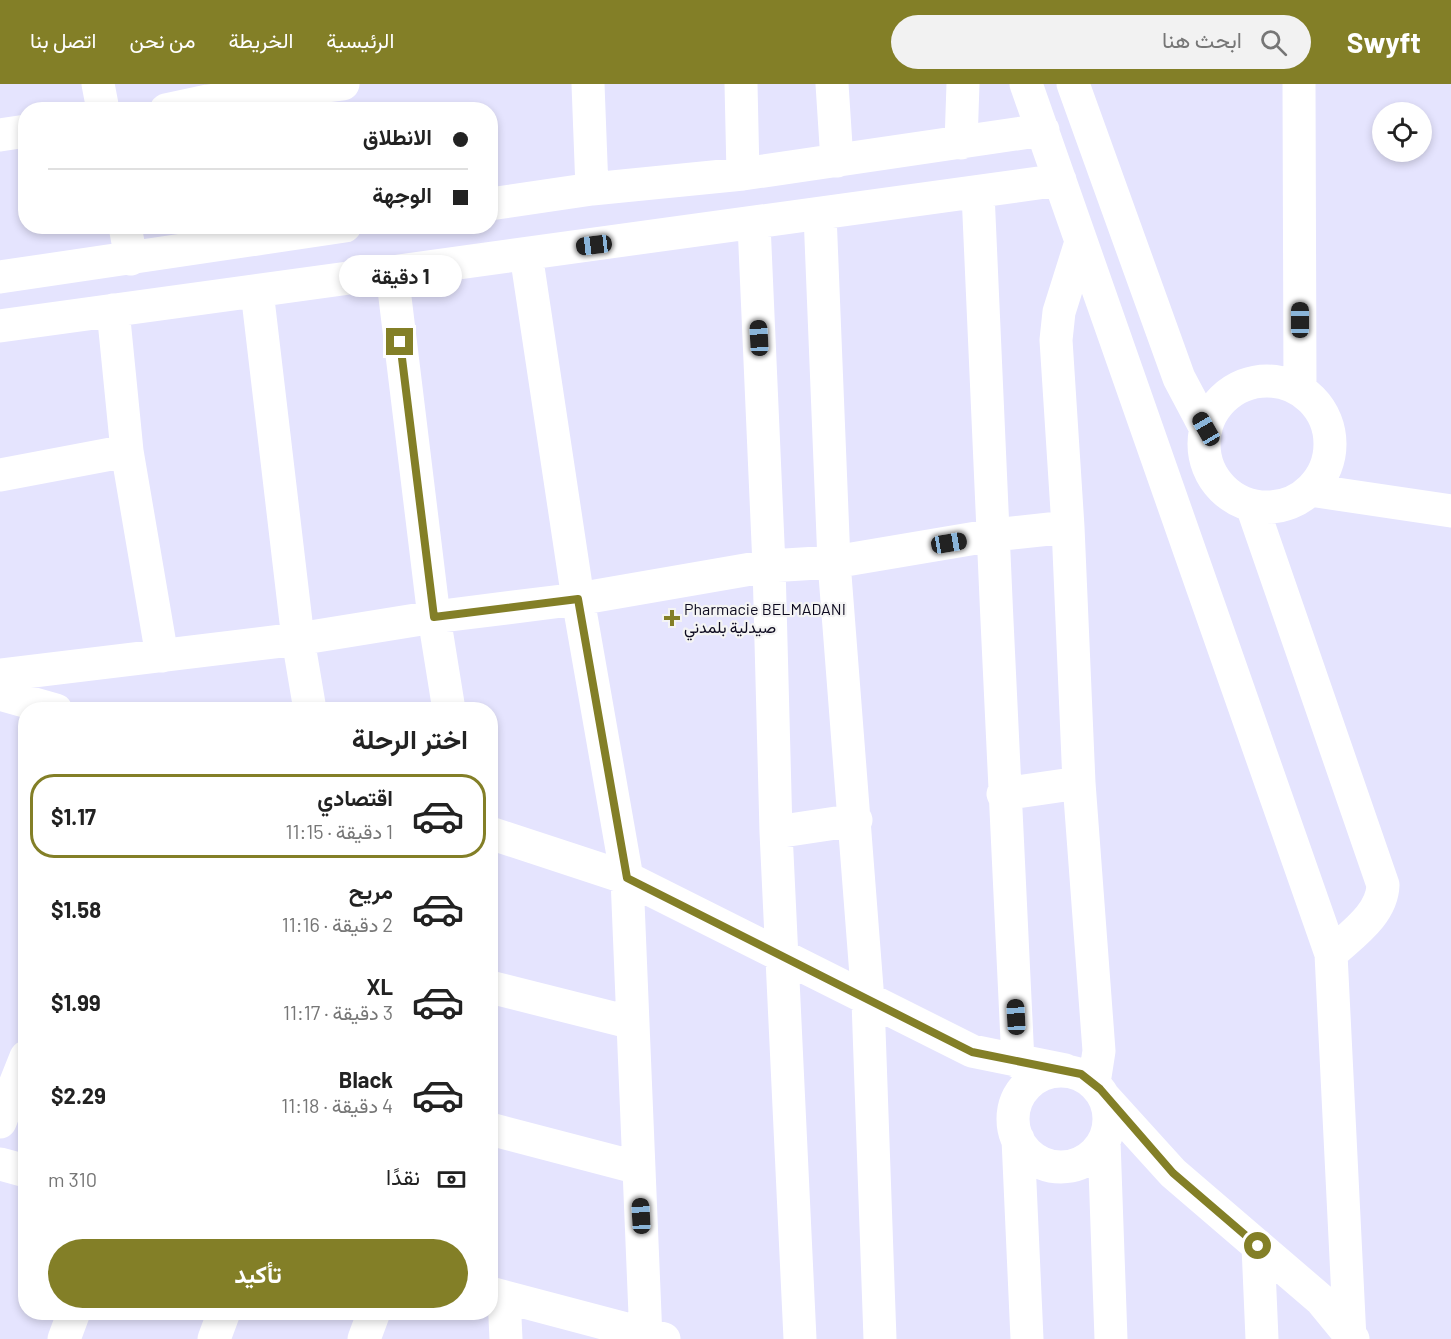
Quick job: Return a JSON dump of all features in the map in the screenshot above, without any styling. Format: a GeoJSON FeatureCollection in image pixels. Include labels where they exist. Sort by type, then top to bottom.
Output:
{"type":"FeatureCollection","features":[{"type":"Feature","properties":{"kind":"street"},"geometry":{"type":"LineString","coordinates":[[98,84],[101,102]]}},
{"type":"Feature","properties":{"kind":"street"},"geometry":{"type":"LineString","coordinates":[[185,102],[207,93],[343,84]]}},
{"type":"Feature","properties":{"kind":"street"},"geometry":{"type":"LineString","coordinates":[[588,84],[592,189]]}},
{"type":"Feature","properties":{"kind":"street"},"geometry":{"type":"LineString","coordinates":[[741,84],[743,174]]}},
{"type":"Feature","properties":{"kind":"street"},"geometry":{"type":"LineString","coordinates":[[832,84],[837,161]]}},
{"type":"Feature","properties":{"kind":"street"},"geometry":{"type":"LineString","coordinates":[[961,143],[963,84]]}},
{"type":"Feature","properties":{"kind":"street"},"geometry":{"type":"LineString","coordinates":[[1026,84],[1330,954],[1351,1337]]}},
{"type":"Feature","properties":{"kind":"street"},"geometry":{"type":"LineString","coordinates":[[1073,84],[1179,378],[1206,429],[1206,459],[1219,486],[1234,498],[1252,506],[1272,508],[1291,503],[1310,490],[1321,478],[1329,459],[1330,440],[1326,421],[1316,404],[1300,390],[1282,382],[1262,381],[1243,386],[1220,403],[1206,429]]}},
{"type":"Feature","properties":{"kind":"street"},"geometry":{"type":"LineString","coordinates":[[1299,84],[1300,390]]}},
{"type":"Feature","properties":{"kind":"street"},"geometry":{"type":"LineString","coordinates":[[498,203],[592,189],[743,174],[1043,130]]}},
{"type":"Feature","properties":{"kind":"street"},"geometry":{"type":"LineString","coordinates":[[0,135],[18,133]]}},
{"type":"Feature","properties":{"kind":"street"},"geometry":{"type":"LineString","coordinates":[[0,326],[754,224],[1060,180]]}},
{"type":"Feature","properties":{"kind":"street"},"geometry":{"type":"LineString","coordinates":[[978,193],[1003,794],[1018,1062]]}},
{"type":"Feature","properties":{"kind":"street"},"geometry":{"type":"LineString","coordinates":[[820,214],[834,562],[856,820],[868,1001],[880,1339]]}},
{"type":"Feature","properties":{"kind":"street"},"geometry":{"type":"LineString","coordinates":[[754,224],[769,566],[776,832],[784,955],[800,1339]]}},
{"type":"Feature","properties":{"kind":"street"},"geometry":{"type":"LineString","coordinates":[[126,234],[131,259]]}},
{"type":"Feature","properties":{"kind":"street"},"geometry":{"type":"LineString","coordinates":[[0,277],[293,234]]}},
{"type":"Feature","properties":{"kind":"street"},"geometry":{"type":"LineString","coordinates":[[1082,242],[1059,312],[1056,340],[1068,527],[1079,783],[1100,1051],[1088,1083]]}},
{"type":"Feature","properties":{"kind":"street"},"geometry":{"type":"LineString","coordinates":[[498,1295],[652,1338],[639,1168],[627,878],[578,599],[526,254]]}},
{"type":"Feature","properties":{"kind":"street"},"geometry":{"type":"LineString","coordinates":[[392,273],[434,617],[448,702]]}},
{"type":"Feature","properties":{"kind":"street"},"geometry":{"type":"LineString","coordinates":[[257,291],[298,639],[309,702]]}},
{"type":"Feature","properties":{"kind":"street"},"geometry":{"type":"LineString","coordinates":[[113,310],[127,451],[162,656]]}},
{"type":"Feature","properties":{"kind":"street"},"geometry":{"type":"LineString","coordinates":[[0,475],[127,451]]}},
{"type":"Feature","properties":{"kind":"street"},"geometry":{"type":"LineString","coordinates":[[1310,490],[1451,511]]}},
{"type":"Feature","properties":{"kind":"street"},"geometry":{"type":"LineString","coordinates":[[1252,506],[1383,885],[1383,898],[1377,908],[1330,954]]}},
{"type":"Feature","properties":{"kind":"street"},"geometry":{"type":"LineString","coordinates":[[1,681],[162,656],[298,639],[434,617],[578,599],[769,566],[834,562],[994,535],[1068,527]]}},
{"type":"Feature","properties":{"kind":"street"},"geometry":{"type":"LineString","coordinates":[[1,681],[41,702]]}},
{"type":"Feature","properties":{"kind":"street"},"geometry":{"type":"LineString","coordinates":[[1003,794],[1079,783]]}},
{"type":"Feature","properties":{"kind":"street"},"geometry":{"type":"LineString","coordinates":[[776,832],[856,820]]}},
{"type":"Feature","properties":{"kind":"street"},"geometry":{"type":"LineString","coordinates":[[498,836],[627,878],[784,955],[868,1001],[972,1052],[1018,1062],[1088,1083],[1173,1173],[1321,1300],[1351,1337]]}},
{"type":"Feature","properties":{"kind":"street"},"geometry":{"type":"LineString","coordinates":[[498,989],[633,1023]]}},
{"type":"Feature","properties":{"kind":"street"},"geometry":{"type":"LineString","coordinates":[[972,1052],[994,1078],[1015,1131],[1032,1157],[1053,1166],[1068,1167],[1097,1154],[1151,1165],[1173,1173]]}},
{"type":"Feature","properties":{"kind":"street"},"geometry":{"type":"LineString","coordinates":[[1027,1339],[1015,1102],[1027,1084],[1044,1073],[1088,1083],[1109,1111],[1109,1127],[1097,1154],[1111,1339]]}},
{"type":"Feature","properties":{"kind":"street"},"geometry":{"type":"LineString","coordinates":[[0,1122],[18,1077]]}},
{"type":"Feature","properties":{"kind":"street"},"geometry":{"type":"LineString","coordinates":[[498,1131],[639,1168]]}},
{"type":"Feature","properties":{"kind":"street"},"geometry":{"type":"LineString","coordinates":[[0,1164],[18,1169]]}},
{"type":"Feature","properties":{"kind":"street"},"geometry":{"type":"LineString","coordinates":[[1258,1246],[1262,1339]]}},
{"type":"Feature","properties":{"kind":"street"},"geometry":{"type":"LineString","coordinates":[[498,1300],[506,1339]]}},
{"type":"Feature","properties":{"kind":"street"},"geometry":{"type":"LineString","coordinates":[[64,1339],[71,1320]]}},
{"type":"Feature","properties":{"kind":"street"},"geometry":{"type":"LineString","coordinates":[[214,1339],[221,1320]]}},
{"type":"Feature","properties":{"kind":"street"},"geometry":{"type":"LineString","coordinates":[[364,1339],[371,1320]]}},
{"type":"Feature","properties":{"kind":"place","name":"Pharmacie BELMADANI صيدلية بلمدني"},"geometry":{"type":"Point","coordinates":[672,618]}},
{"type":"Feature","properties":{"kind":"route"},"geometry":{"type":"LineString","coordinates":[[400,342],[434,617],[578,599],[627,878],[784,955],[868,1001],[972,1052],[1081,1074],[1100,1089],[1104,1097],[1173,1173],[1258,1246]]}}]}
